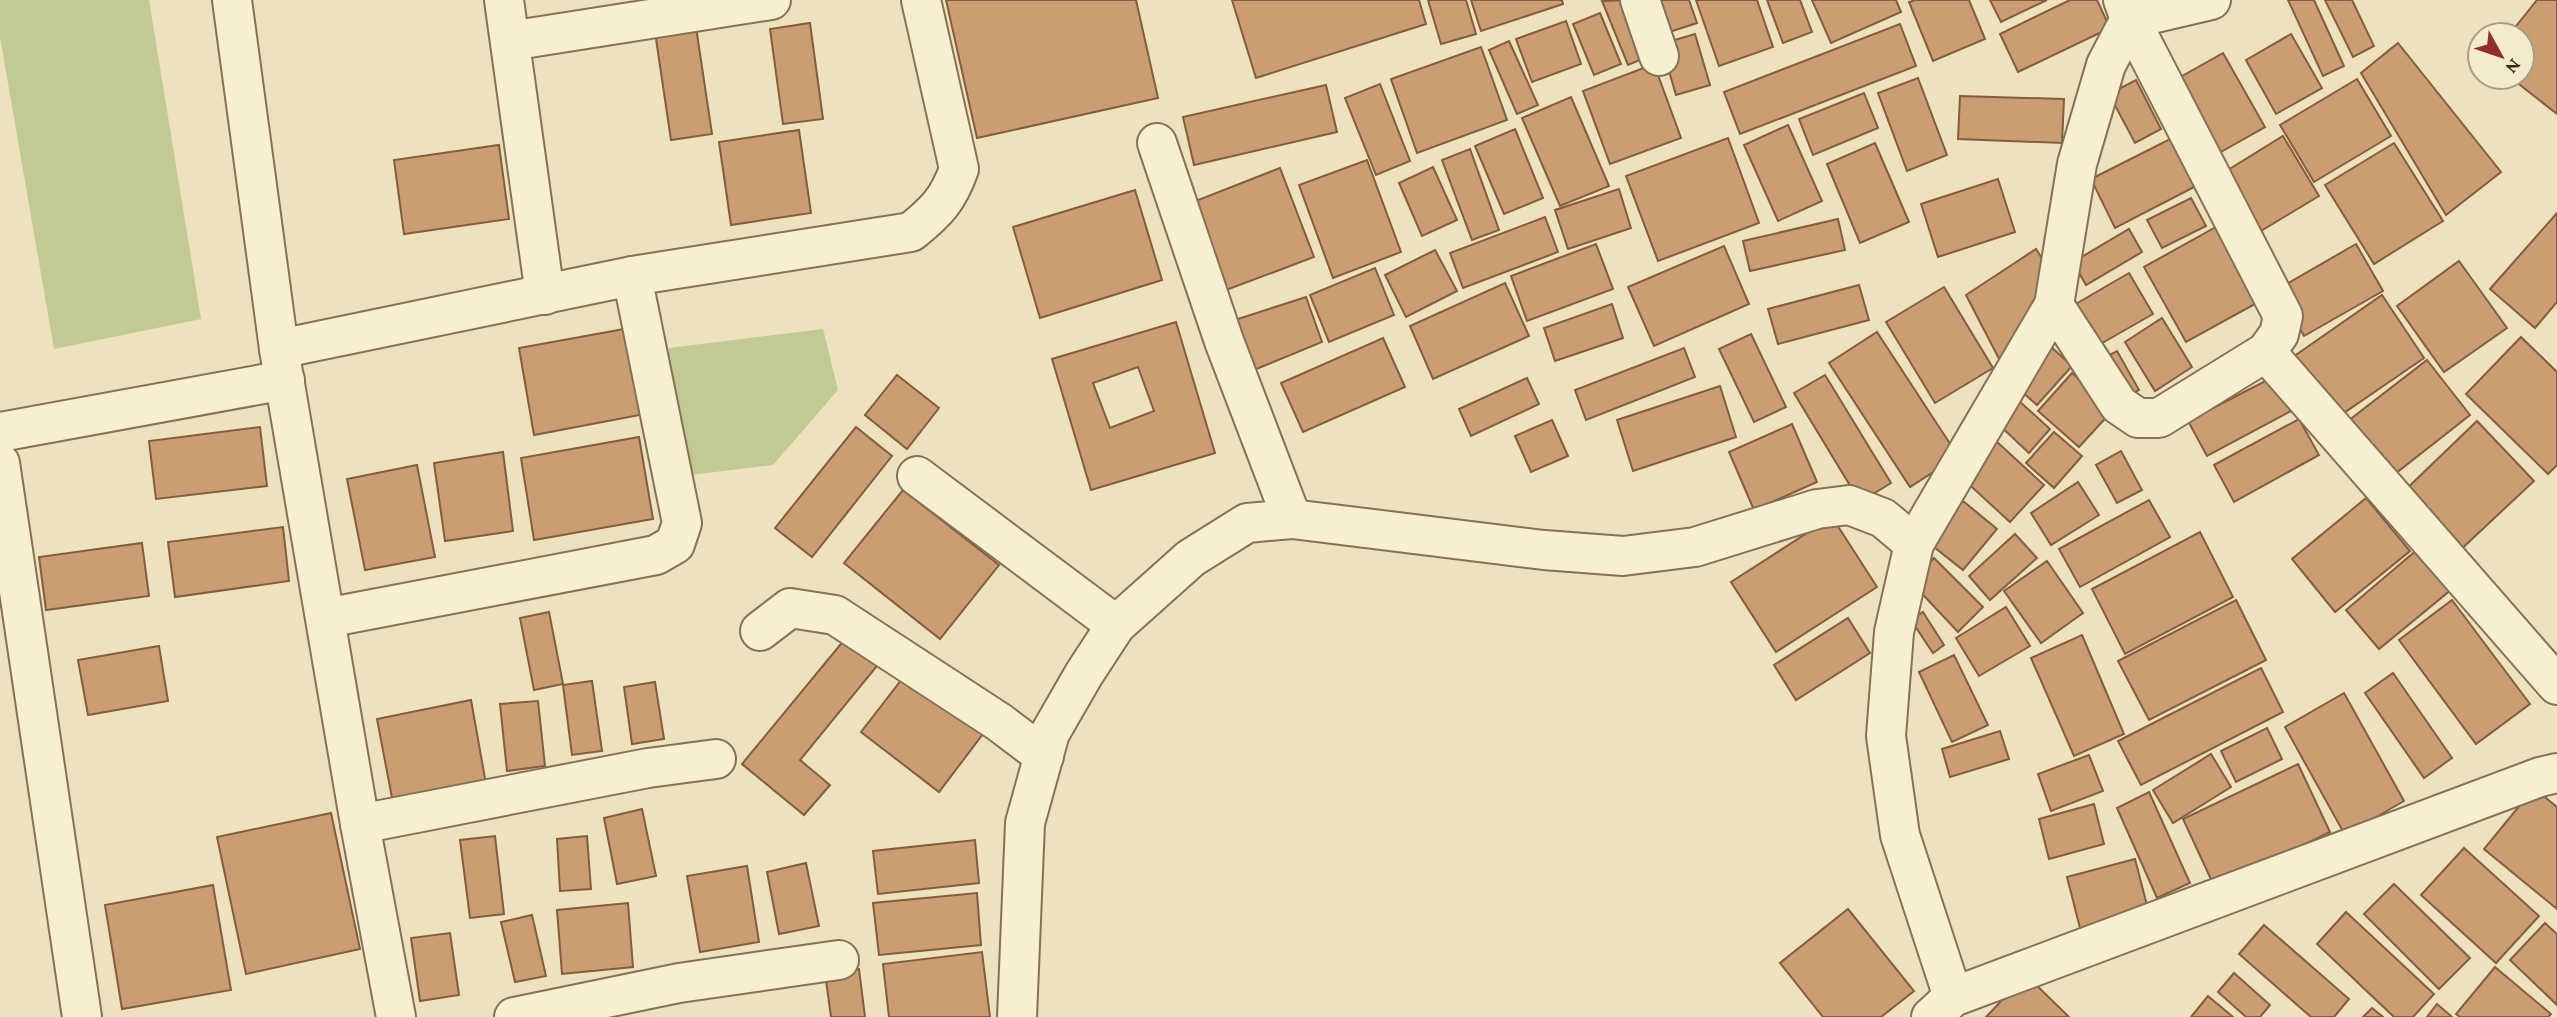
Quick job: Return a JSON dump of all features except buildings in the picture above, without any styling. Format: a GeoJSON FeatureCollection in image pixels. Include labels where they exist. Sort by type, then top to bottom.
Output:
{"type":"FeatureCollection","features":[{"type":"Feature","properties":{"kind":"street"},"geometry":{"type":"LineString","coordinates":[[232,0],[282,364],[360,824],[396,1017]]}},
{"type":"Feature","properties":{"kind":"street"},"geometry":{"type":"LineString","coordinates":[[503,0],[545,295]]}},
{"type":"Feature","properties":{"kind":"street"},"geometry":{"type":"LineString","coordinates":[[510,41],[771,0]]}},
{"type":"Feature","properties":{"kind":"street"},"geometry":{"type":"LineString","coordinates":[[0,432],[282,364],[545,295],[632,276],[911,232],[936,212],[951,191],[959,169],[921,0]]}},
{"type":"Feature","properties":{"kind":"street"},"geometry":{"type":"LineString","coordinates":[[1640,0],[1659,56]]}},
{"type":"Feature","properties":{"kind":"street"},"geometry":{"type":"LineString","coordinates":[[2127,9],[2211,0]]}},
{"type":"Feature","properties":{"kind":"street"},"geometry":{"type":"LineString","coordinates":[[2127,9],[2106,65],[2077,164],[2054,305],[1914,544],[1894,632],[1886,736],[1900,835],[1942,1007],[2551,781]]}},
{"type":"Feature","properties":{"kind":"street"},"geometry":{"type":"LineString","coordinates":[[2054,305],[2119,405],[2138,418],[2159,418],[2266,352],[2279,334],[2283,316],[2127,9]]}},
{"type":"Feature","properties":{"kind":"street"},"geometry":{"type":"LineString","coordinates":[[1157,144],[1224,341],[1292,519]]}},
{"type":"Feature","properties":{"kind":"street"},"geometry":{"type":"LineString","coordinates":[[326,618],[656,555],[675,544],[682,523],[632,276]]}},
{"type":"Feature","properties":{"kind":"street"},"geometry":{"type":"LineString","coordinates":[[2266,352],[2557,685]]}},
{"type":"Feature","properties":{"kind":"street"},"geometry":{"type":"LineString","coordinates":[[0,463],[82,1017]]}},
{"type":"Feature","properties":{"kind":"street"},"geometry":{"type":"LineString","coordinates":[[917,476],[1116,625]]}},
{"type":"Feature","properties":{"kind":"street"},"geometry":{"type":"LineString","coordinates":[[1017,1017],[1025,823],[1050,733],[1116,625],[1191,558],[1247,523],[1292,519],[1544,550],[1623,556],[1695,547],[1817,509],[1849,505],[1883,518],[1914,544]]}},
{"type":"Feature","properties":{"kind":"street"},"geometry":{"type":"LineString","coordinates":[[760,631],[790,608],[835,615],[999,722],[1044,756]]}},
{"type":"Feature","properties":{"kind":"street"},"geometry":{"type":"LineString","coordinates":[[360,824],[648,768],[716,759]]}},
{"type":"Feature","properties":{"kind":"street"},"geometry":{"type":"LineString","coordinates":[[514,1017],[679,983],[839,960]]}},
{"type":"Feature","properties":{"kind":"green space"},"geometry":{"type":"Polygon","coordinates":[[[0,0],[149,0],[201,319],[54,349],[0,37],[0,0]]]}},
{"type":"Feature","properties":{"kind":"green space"},"geometry":{"type":"Polygon","coordinates":[[[823,329],[838,390],[773,465],[674,477],[669,348],[823,329]]]}}]}
